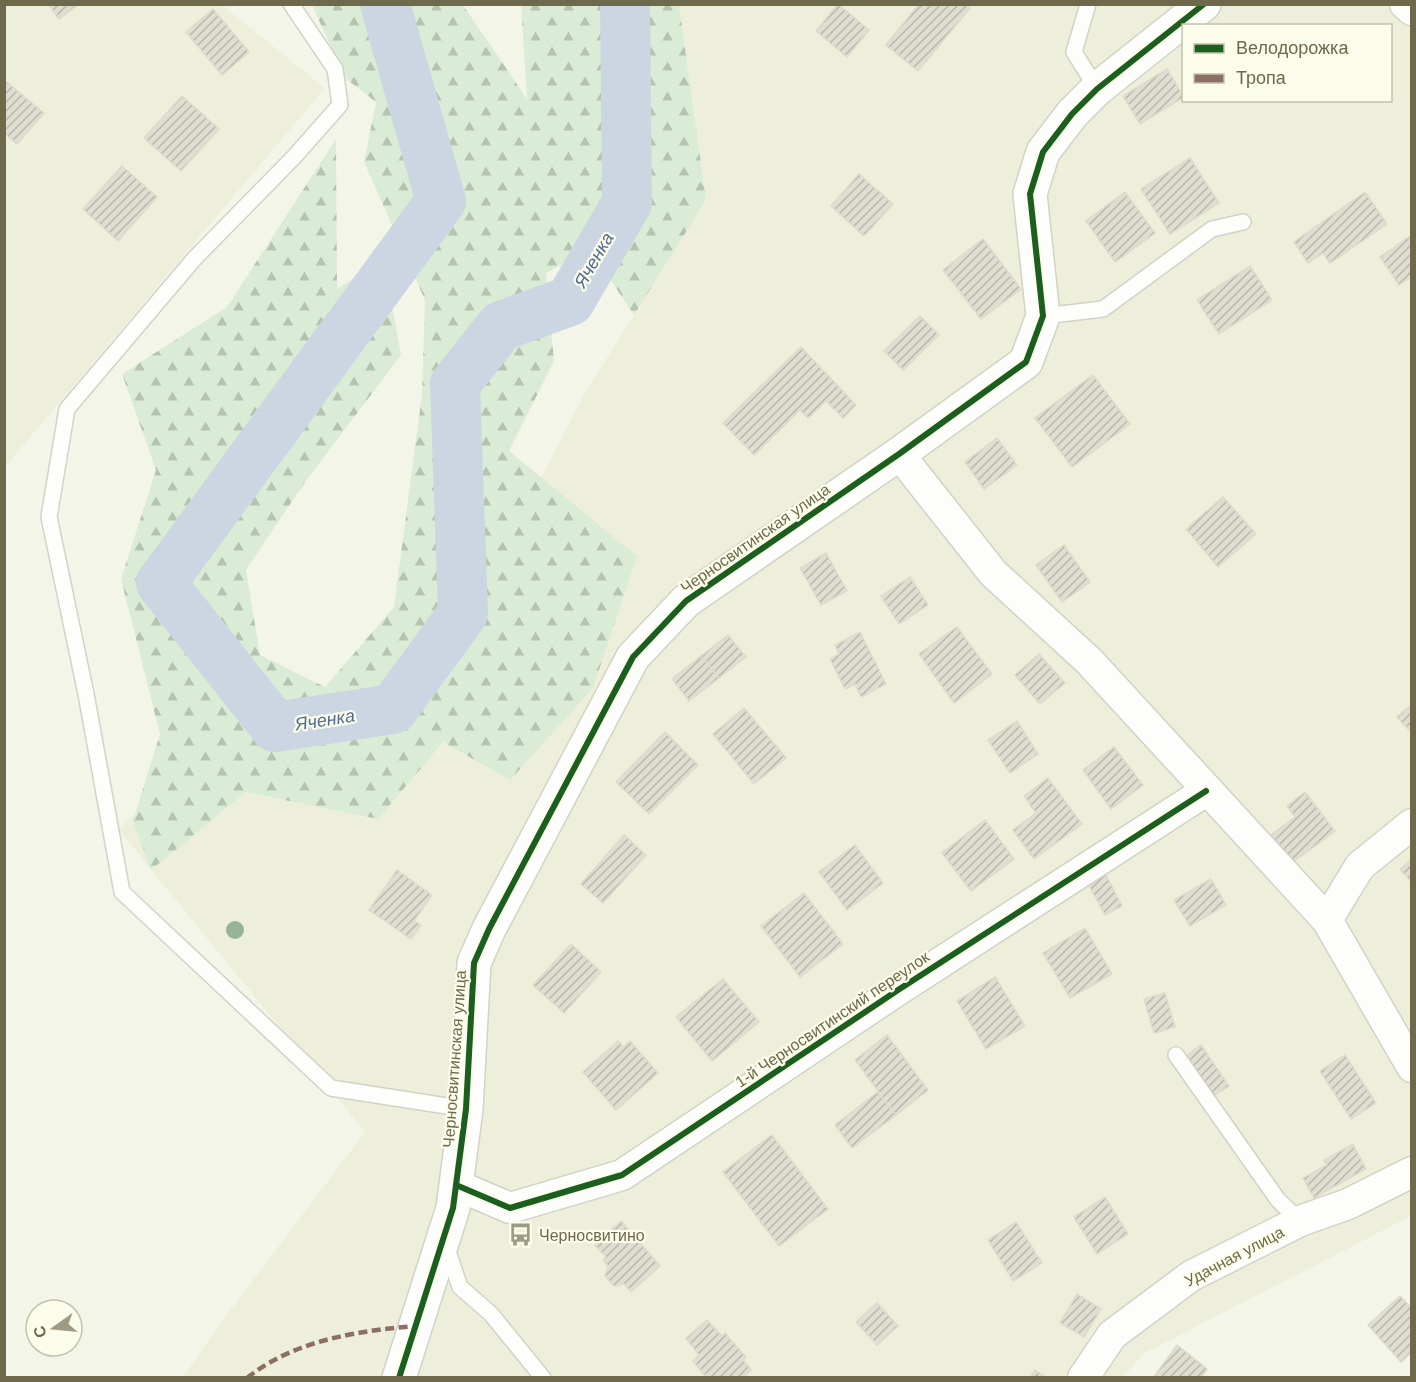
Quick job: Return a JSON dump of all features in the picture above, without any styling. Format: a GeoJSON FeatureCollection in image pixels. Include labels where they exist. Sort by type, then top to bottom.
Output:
{"type":"FeatureCollection","features":[{"type":"Feature","properties":{"kind":"street","name":"Черносвитинская улица"},"geometry":{"type":"LineString","coordinates":[[399,1377],[444,1241],[456,1185],[466,1109],[474,963],[489,929],[633,657],[686,601],[899,454],[1026,362],[1043,316],[1030,195],[1043,152],[1072,114],[1096,89],[1204,4]]}},
{"type":"Feature","properties":{"kind":"street"},"geometry":{"type":"LineString","coordinates":[[1405,4],[1412,10]]}},
{"type":"Feature","properties":{"kind":"street"},"geometry":{"type":"LineString","coordinates":[[899,454],[993,573],[1089,661],[1206,791],[1327,920],[1412,1067]]}},
{"type":"Feature","properties":{"kind":"street","name":"1-й Черносвитинский переулок"},"geometry":{"type":"LineString","coordinates":[[456,1185],[510,1208],[622,1175],[898,990],[1206,791]]}},
{"type":"Feature","properties":{"kind":"street"},"geometry":{"type":"LineString","coordinates":[[1327,920],[1360,866],[1412,824]]}},
{"type":"Feature","properties":{"kind":"street","name":"Удачная улица"},"geometry":{"type":"LineString","coordinates":[[1083,1377],[1112,1335],[1191,1276],[1300,1221],[1348,1204],[1412,1172]]}},
{"type":"Feature","properties":{"kind":"lane"},"geometry":{"type":"LineString","coordinates":[[291,4],[335,69],[340,105],[294,157],[195,258],[67,409],[49,517],[86,694],[122,892],[331,1088],[466,1109]]}},
{"type":"Feature","properties":{"kind":"lane"},"geometry":{"type":"LineString","coordinates":[[1088,4],[1074,52],[1096,89]]}},
{"type":"Feature","properties":{"kind":"lane"},"geometry":{"type":"LineString","coordinates":[[1043,316],[1103,309],[1212,229],[1244,222]]}},
{"type":"Feature","properties":{"kind":"lane"},"geometry":{"type":"LineString","coordinates":[[1176,1055],[1278,1200],[1300,1221]]}},
{"type":"Feature","properties":{"kind":"lane"},"geometry":{"type":"LineString","coordinates":[[444,1241],[460,1287],[491,1314],[543,1377]]}},
{"type":"Feature","properties":{"kind":"shaded area"},"geometry":{"type":"Polygon","coordinates":[[[5,5],[222,5],[325,88],[5,467],[5,5]]]}},
{"type":"Feature","properties":{"kind":"shaded area"},"geometry":{"type":"Polygon","coordinates":[[[679,5],[1411,5],[1411,1216],[1143,1354],[1123,1377],[183,1377],[225,1317],[365,1132],[119,830],[188,752],[378,794],[585,393],[706,200],[679,5]]]}},
{"type":"Feature","properties":{"kind":"green space"},"geometry":{"type":"Polygon","coordinates":[[[312,5],[463,5],[527,99],[521,5],[679,5],[706,200],[634,315],[590,249],[546,273],[554,361],[509,451],[637,556],[593,688],[510,780],[443,742],[378,819],[246,792],[151,870],[133,821],[160,734],[121,579],[156,470],[122,374],[227,307],[336,139],[337,289],[384,259],[401,355],[305,482],[246,570],[260,655],[325,687],[394,607],[422,394],[425,300],[364,162],[376,102],[345,78],[312,5]]]}},
{"type":"Feature","properties":{"kind":"building"},"geometry":{"type":"Polygon","coordinates":[[[48,4],[79,4],[59,19],[48,4]]]}},
{"type":"Feature","properties":{"kind":"building"},"geometry":{"type":"Polygon","coordinates":[[[838,4],[869,30],[847,57],[816,31],[838,4]]]}},
{"type":"Feature","properties":{"kind":"building"},"geometry":{"type":"Polygon","coordinates":[[[919,4],[965,4],[970,8],[918,71],[886,45],[919,4]]]}},
{"type":"Feature","properties":{"kind":"building"},"geometry":{"type":"Polygon","coordinates":[[[213,9],[249,52],[222,75],[186,32],[213,9]]]}},
{"type":"Feature","properties":{"kind":"building"},"geometry":{"type":"Polygon","coordinates":[[[1167,69],[1182,94],[1182,98],[1140,124],[1123,96],[1167,69]]]}},
{"type":"Feature","properties":{"kind":"building"},"geometry":{"type":"Polygon","coordinates":[[[4,80],[44,113],[17,144],[4,133],[4,80]]]}},
{"type":"Feature","properties":{"kind":"building"},"geometry":{"type":"Polygon","coordinates":[[[182,96],[219,129],[181,171],[144,138],[182,96]]]}},
{"type":"Feature","properties":{"kind":"building"},"geometry":{"type":"Polygon","coordinates":[[[1190,158],[1219,203],[1170,234],[1141,189],[1190,158]]]}},
{"type":"Feature","properties":{"kind":"building"},"geometry":{"type":"Polygon","coordinates":[[[122,166],[157,197],[118,241],[83,209],[122,166]]]}},
{"type":"Feature","properties":{"kind":"building"},"geometry":{"type":"Polygon","coordinates":[[[859,174],[893,204],[864,236],[831,206],[859,174]]]}},
{"type":"Feature","properties":{"kind":"building"},"geometry":{"type":"Polygon","coordinates":[[[1125,192],[1155,233],[1115,262],[1086,221],[1125,192]]]}},
{"type":"Feature","properties":{"kind":"building"},"geometry":{"type":"Polygon","coordinates":[[[1365,192],[1387,224],[1330,263],[1323,253],[1308,263],[1294,242],[1365,192]]]}},
{"type":"Feature","properties":{"kind":"building"},"geometry":{"type":"Polygon","coordinates":[[[1412,235],[1412,276],[1399,285],[1380,257],[1412,235]]]}},
{"type":"Feature","properties":{"kind":"building"},"geometry":{"type":"Polygon","coordinates":[[[983,239],[1021,289],[981,319],[943,270],[983,239]]]}},
{"type":"Feature","properties":{"kind":"building"},"geometry":{"type":"Polygon","coordinates":[[[1250,266],[1272,300],[1219,334],[1197,300],[1250,266]]]}},
{"type":"Feature","properties":{"kind":"building"},"geometry":{"type":"Polygon","coordinates":[[[920,316],[939,335],[903,370],[884,351],[920,316]]]}},
{"type":"Feature","properties":{"kind":"building"},"geometry":{"type":"Polygon","coordinates":[[[801,347],[856,405],[843,418],[826,401],[808,418],[800,410],[754,455],[723,423],[801,347]]]}},
{"type":"Feature","properties":{"kind":"building"},"geometry":{"type":"Polygon","coordinates":[[[1093,375],[1130,424],[1072,467],[1035,418],[1093,375]]]}},
{"type":"Feature","properties":{"kind":"building"},"geometry":{"type":"Polygon","coordinates":[[[997,438],[1017,465],[984,489],[965,462],[997,438]]]}},
{"type":"Feature","properties":{"kind":"building"},"geometry":{"type":"Polygon","coordinates":[[[1223,497],[1256,534],[1218,567],[1186,529],[1223,497]]]}},
{"type":"Feature","properties":{"kind":"building"},"geometry":{"type":"Polygon","coordinates":[[[1064,545],[1090,582],[1062,602],[1036,565],[1064,545]]]}},
{"type":"Feature","properties":{"kind":"building"},"geometry":{"type":"Polygon","coordinates":[[[826,553],[847,591],[821,605],[800,568],[826,553]]]}},
{"type":"Feature","properties":{"kind":"building"},"geometry":{"type":"Polygon","coordinates":[[[910,577],[928,605],[899,624],[881,596],[910,577]]]}},
{"type":"Feature","properties":{"kind":"building"},"geometry":{"type":"Polygon","coordinates":[[[957,627],[992,674],[954,703],[919,654],[957,627]]]}},
{"type":"Feature","properties":{"kind":"building"},"geometry":{"type":"Polygon","coordinates":[[[860,632],[886,684],[861,697],[855,684],[845,689],[830,659],[839,654],[835,645],[860,632]]]}},
{"type":"Feature","properties":{"kind":"building"},"geometry":{"type":"Polygon","coordinates":[[[728,635],[746,657],[719,678],[701,656],[728,635]]]}},
{"type":"Feature","properties":{"kind":"building"},"geometry":{"type":"Polygon","coordinates":[[[1039,654],[1065,683],[1040,704],[1015,675],[1039,654]]]}},
{"type":"Feature","properties":{"kind":"building"},"geometry":{"type":"Polygon","coordinates":[[[701,656],[719,678],[689,701],[672,679],[701,656]]]}},
{"type":"Feature","properties":{"kind":"building"},"geometry":{"type":"Polygon","coordinates":[[[1412,704],[1412,733],[1397,717],[1412,704]]]}},
{"type":"Feature","properties":{"kind":"building"},"geometry":{"type":"Polygon","coordinates":[[[744,708],[786,758],[754,784],[713,734],[744,708]]]}},
{"type":"Feature","properties":{"kind":"building"},"geometry":{"type":"Polygon","coordinates":[[[1017,721],[1038,754],[1010,773],[988,740],[1017,721]]]}},
{"type":"Feature","properties":{"kind":"building"},"geometry":{"type":"Polygon","coordinates":[[[665,732],[698,765],[649,814],[616,782],[665,732]]]}},
{"type":"Feature","properties":{"kind":"building"},"geometry":{"type":"Polygon","coordinates":[[[1114,747],[1143,785],[1111,809],[1083,770],[1114,747]]]}},
{"type":"Feature","properties":{"kind":"building"},"geometry":{"type":"Polygon","coordinates":[[[1048,778],[1082,824],[1034,859],[1013,830],[1036,813],[1024,796],[1048,778]]]}},
{"type":"Feature","properties":{"kind":"building"},"geometry":{"type":"Polygon","coordinates":[[[1305,792],[1335,831],[1292,863],[1271,835],[1295,817],[1287,806],[1305,792]]]}},
{"type":"Feature","properties":{"kind":"building"},"geometry":{"type":"Polygon","coordinates":[[[985,820],[1014,859],[971,891],[942,853],[985,820]]]}},
{"type":"Feature","properties":{"kind":"building"},"geometry":{"type":"Polygon","coordinates":[[[624,835],[646,855],[603,903],[581,884],[624,835]]]}},
{"type":"Feature","properties":{"kind":"building"},"geometry":{"type":"Polygon","coordinates":[[[855,845],[883,883],[847,910],[819,872],[855,845]]]}},
{"type":"Feature","properties":{"kind":"building"},"geometry":{"type":"Polygon","coordinates":[[[1412,859],[1412,883],[1400,869],[1412,859]]]}},
{"type":"Feature","properties":{"kind":"building"},"geometry":{"type":"Polygon","coordinates":[[[397,870],[432,895],[414,921],[421,925],[411,939],[369,910],[397,870]]]}},
{"type":"Feature","properties":{"kind":"building"},"geometry":{"type":"Polygon","coordinates":[[[1105,873],[1122,906],[1105,915],[1087,882],[1105,873]]]}},
{"type":"Feature","properties":{"kind":"building"},"geometry":{"type":"Polygon","coordinates":[[[1211,879],[1226,905],[1190,926],[1174,900],[1211,879]]]}},
{"type":"Feature","properties":{"kind":"building"},"geometry":{"type":"Polygon","coordinates":[[[804,893],[843,944],[800,977],[761,926],[804,893]]]}},
{"type":"Feature","properties":{"kind":"building"},"geometry":{"type":"Polygon","coordinates":[[[1085,928],[1112,974],[1070,998],[1043,953],[1085,928]]]}},
{"type":"Feature","properties":{"kind":"building"},"geometry":{"type":"Polygon","coordinates":[[[571,944],[601,972],[564,1013],[533,985],[571,944]]]}},
{"type":"Feature","properties":{"kind":"building"},"geometry":{"type":"Polygon","coordinates":[[[995,977],[1025,1026],[986,1049],[957,1001],[995,977]]]}},
{"type":"Feature","properties":{"kind":"building"},"geometry":{"type":"Polygon","coordinates":[[[723,979],[759,1022],[712,1061],[676,1017],[723,979]]]}},
{"type":"Feature","properties":{"kind":"building"},"geometry":{"type":"Polygon","coordinates":[[[1165,993],[1175,1027],[1154,1033],[1144,999],[1165,993]]]}},
{"type":"Feature","properties":{"kind":"building"},"geometry":{"type":"Polygon","coordinates":[[[887,1035],[928,1090],[896,1115],[855,1060],[887,1035]]]}},
{"type":"Feature","properties":{"kind":"building"},"geometry":{"type":"Polygon","coordinates":[[[618,1041],[624,1047],[630,1041],[658,1073],[616,1110],[583,1072],[618,1041]]]}},
{"type":"Feature","properties":{"kind":"building"},"geometry":{"type":"Polygon","coordinates":[[[1201,1045],[1229,1086],[1214,1096],[1186,1056],[1201,1045]]]}},
{"type":"Feature","properties":{"kind":"building"},"geometry":{"type":"Polygon","coordinates":[[[1345,1055],[1376,1103],[1351,1119],[1320,1071],[1345,1055]]]}},
{"type":"Feature","properties":{"kind":"building"},"geometry":{"type":"Polygon","coordinates":[[[878,1092],[896,1115],[852,1148],[835,1125],[878,1092]]]}},
{"type":"Feature","properties":{"kind":"building"},"geometry":{"type":"Polygon","coordinates":[[[772,1135],[828,1209],[779,1246],[723,1172],[772,1135]]]}},
{"type":"Feature","properties":{"kind":"building"},"geometry":{"type":"Polygon","coordinates":[[[1353,1144],[1366,1169],[1314,1198],[1303,1178],[1327,1165],[1324,1160],[1353,1144]]]}},
{"type":"Feature","properties":{"kind":"building"},"geometry":{"type":"Polygon","coordinates":[[[1105,1197],[1128,1234],[1097,1254],[1074,1217],[1105,1197]]]}},
{"type":"Feature","properties":{"kind":"building"},"geometry":{"type":"Polygon","coordinates":[[[621,1221],[660,1266],[631,1292],[624,1284],[614,1286],[605,1276],[608,1266],[603,1260],[606,1257],[595,1245],[621,1221]]]}},
{"type":"Feature","properties":{"kind":"building"},"geometry":{"type":"Polygon","coordinates":[[[1016,1222],[1042,1263],[1013,1281],[988,1240],[1016,1222]]]}},
{"type":"Feature","properties":{"kind":"building"},"geometry":{"type":"Polygon","coordinates":[[[1077,1294],[1101,1309],[1084,1337],[1060,1323],[1077,1294]]]}},
{"type":"Feature","properties":{"kind":"building"},"geometry":{"type":"Polygon","coordinates":[[[1400,1296],[1412,1309],[1412,1352],[1401,1362],[1368,1325],[1400,1296]]]}},
{"type":"Feature","properties":{"kind":"building"},"geometry":{"type":"Polygon","coordinates":[[[877,1303],[898,1326],[877,1345],[856,1322],[877,1303]]]}},
{"type":"Feature","properties":{"kind":"building"},"geometry":{"type":"Polygon","coordinates":[[[707,1320],[722,1336],[725,1333],[746,1357],[743,1360],[751,1370],[743,1378],[707,1378],[693,1361],[699,1355],[686,1338],[707,1320]]]}},
{"type":"Feature","properties":{"kind":"building"},"geometry":{"type":"Polygon","coordinates":[[[1177,1345],[1207,1369],[1201,1378],[1153,1378],[1177,1345]]]}},
{"type":"Feature","properties":{"kind":"building"},"geometry":{"type":"Polygon","coordinates":[[[1035,1370],[1047,1378],[1030,1378],[1035,1370]]]}},
{"type":"Feature","properties":{"kind":"waterway","name":"Яченка"},"geometry":{"type":"LineString","coordinates":[[385,4],[441,201],[161,583],[275,727],[393,709],[463,613],[455,384],[501,326],[570,301],[627,203],[625,4]]}},
{"type":"Feature","properties":{"kind":"marked path"},"geometry":{"type":"LineString","coordinates":[[247,1378],[265,1365],[306,1346],[349,1335],[415,1326]]}},
{"type":"Feature","properties":{"kind":"cycle path"},"geometry":{"type":"LineString","coordinates":[[399,1378],[453,1208],[466,1109],[474,963],[489,929],[633,657],[686,601],[899,454],[1026,362],[1043,316],[1030,194],[1043,152],[1072,114],[1097,89],[1204,4]]}},
{"type":"Feature","properties":{"kind":"cycle path"},"geometry":{"type":"LineString","coordinates":[[456,1185],[510,1208],[622,1175],[898,990],[1206,791]]}},
{"type":"Feature","properties":{"kind":"place","name":"Черносвитино"},"geometry":{"type":"Point","coordinates":[521,1235]}}]}
